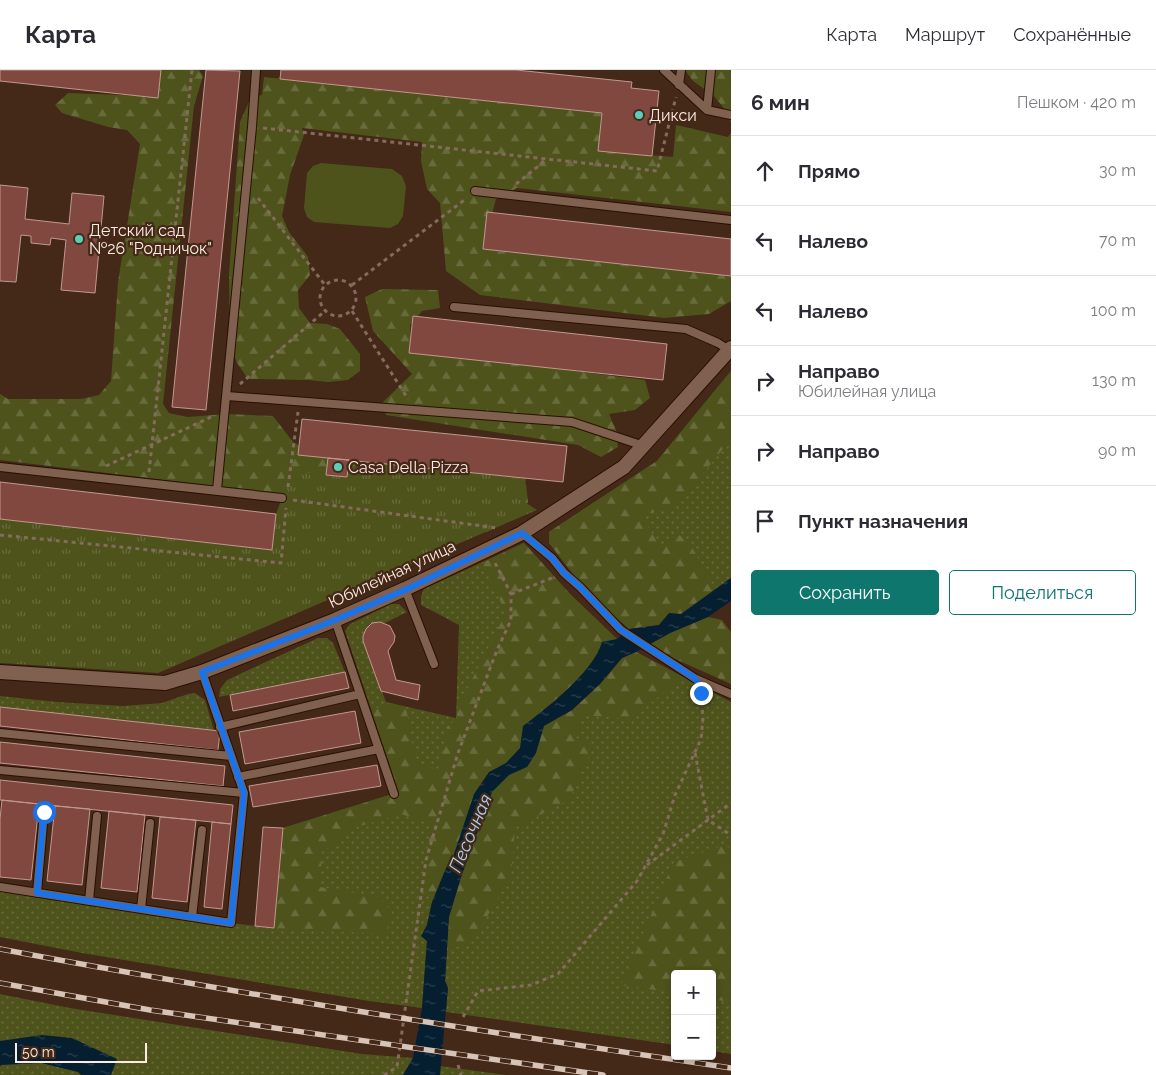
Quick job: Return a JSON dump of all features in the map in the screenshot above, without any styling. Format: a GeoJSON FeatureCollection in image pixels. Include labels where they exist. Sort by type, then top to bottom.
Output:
{"type":"FeatureCollection","features":[{"type":"Feature","properties":{"kind":"street","name":"Юбилейная улица"},"geometry":{"type":"LineString","coordinates":[[0,672],[165,683],[202,672],[335,620],[405,590],[522,533],[624,467],[730,349]]}},
{"type":"Feature","properties":{"kind":"lane"},"geometry":{"type":"LineString","coordinates":[[217,490],[226,411],[256,70]]}},
{"type":"Feature","properties":{"kind":"lane"},"geometry":{"type":"LineString","coordinates":[[664,70],[707,110],[731,115]]}},
{"type":"Feature","properties":{"kind":"lane"},"geometry":{"type":"LineString","coordinates":[[679,84],[681,70]]}},
{"type":"Feature","properties":{"kind":"lane"},"geometry":{"type":"LineString","coordinates":[[707,110],[711,70]]}},
{"type":"Feature","properties":{"kind":"lane"},"geometry":{"type":"LineString","coordinates":[[475,192],[731,220]]}},
{"type":"Feature","properties":{"kind":"lane"},"geometry":{"type":"LineString","coordinates":[[454,307],[686,330],[730,349]]}},
{"type":"Feature","properties":{"kind":"lane"},"geometry":{"type":"LineString","coordinates":[[227,396],[572,422],[644,446]]}},
{"type":"Feature","properties":{"kind":"lane"},"geometry":{"type":"LineString","coordinates":[[0,467],[284,499]]}},
{"type":"Feature","properties":{"kind":"lane"},"geometry":{"type":"LineString","coordinates":[[522,533],[552,558],[564,573],[621,630],[696,679],[731,694]]}},
{"type":"Feature","properties":{"kind":"lane"},"geometry":{"type":"LineString","coordinates":[[405,590],[434,664]]}},
{"type":"Feature","properties":{"kind":"lane"},"geometry":{"type":"LineString","coordinates":[[335,620],[394,794]]}},
{"type":"Feature","properties":{"kind":"lane"},"geometry":{"type":"LineString","coordinates":[[0,887],[231,923],[244,793],[202,672]]}},
{"type":"Feature","properties":{"kind":"lane"},"geometry":{"type":"LineString","coordinates":[[220,727],[360,694]]}},
{"type":"Feature","properties":{"kind":"lane"},"geometry":{"type":"LineString","coordinates":[[0,733],[231,756]]}},
{"type":"Feature","properties":{"kind":"lane"},"geometry":{"type":"LineString","coordinates":[[238,777],[379,749]]}},
{"type":"Feature","properties":{"kind":"lane"},"geometry":{"type":"LineString","coordinates":[[0,770],[244,793]]}},
{"type":"Feature","properties":{"kind":"lane"},"geometry":{"type":"LineString","coordinates":[[37,893],[44,812]]}},
{"type":"Feature","properties":{"kind":"lane"},"geometry":{"type":"LineString","coordinates":[[88,901],[97,816]]}},
{"type":"Feature","properties":{"kind":"lane"},"geometry":{"type":"LineString","coordinates":[[141,909],[150,823]]}},
{"type":"Feature","properties":{"kind":"lane"},"geometry":{"type":"LineString","coordinates":[[192,917],[202,830]]}},
{"type":"Feature","properties":{"kind":"path"},"geometry":{"type":"LineString","coordinates":[[148,483],[192,70]]}},
{"type":"Feature","properties":{"kind":"path"},"geometry":{"type":"LineString","coordinates":[[252,127],[657,171],[679,84]]}},
{"type":"Feature","properties":{"kind":"path"},"geometry":{"type":"LineString","coordinates":[[503,194],[546,159]]}},
{"type":"Feature","properties":{"kind":"path"},"geometry":{"type":"LineString","coordinates":[[247,184],[325,285]]}},
{"type":"Feature","properties":{"kind":"path"},"geometry":{"type":"LineString","coordinates":[[352,285],[475,192]]}},
{"type":"Feature","properties":{"kind":"path"},"geometry":{"type":"LineString","coordinates":[[337,279],[352,285],[357,298],[352,311],[338,317],[325,311],[320,298],[325,285],[337,279]]}},
{"type":"Feature","properties":{"kind":"path"},"geometry":{"type":"LineString","coordinates":[[227,396],[325,311]]}},
{"type":"Feature","properties":{"kind":"path"},"geometry":{"type":"LineString","coordinates":[[352,311],[416,410]]}},
{"type":"Feature","properties":{"kind":"path"},"geometry":{"type":"LineString","coordinates":[[0,534],[281,563],[284,499],[300,401]]}},
{"type":"Feature","properties":{"kind":"path"},"geometry":{"type":"LineString","coordinates":[[84,476],[226,411]]}},
{"type":"Feature","properties":{"kind":"path"},"geometry":{"type":"LineString","coordinates":[[284,499],[452,521],[522,533]]}},
{"type":"Feature","properties":{"kind":"path"},"geometry":{"type":"LineString","coordinates":[[384,1075],[397,1067],[426,860],[458,753],[497,650],[511,620],[511,594],[488,549]]}},
{"type":"Feature","properties":{"kind":"path"},"geometry":{"type":"LineString","coordinates":[[511,594],[564,573]]}},
{"type":"Feature","properties":{"kind":"path"},"geometry":{"type":"LineString","coordinates":[[463,1017],[478,991],[531,984],[558,974],[637,882],[663,834],[675,795],[701,739],[703,718],[701,693],[696,679]]}},
{"type":"Feature","properties":{"kind":"path"},"geometry":{"type":"LineString","coordinates":[[695,753],[708,820],[731,835]]}},
{"type":"Feature","properties":{"kind":"path"},"geometry":{"type":"LineString","coordinates":[[646,866],[731,803]]}},
{"type":"Feature","properties":{"kind":"path"},"geometry":{"type":"LineString","coordinates":[[458,1065],[461,1075]]}},
{"type":"Feature","properties":{"kind":"green space"},"geometry":{"type":"Polygon","coordinates":[[[157,70],[199,70],[203,76],[194,106],[163,404],[169,413],[187,417],[227,414],[273,416],[293,442],[307,450],[526,484],[528,502],[518,517],[487,532],[433,528],[390,551],[382,581],[365,588],[329,592],[281,494],[0,460],[0,394],[8,399],[81,399],[99,395],[111,381],[118,282],[140,144],[127,130],[108,127],[62,113],[55,105],[68,93],[147,96],[157,70]]]}},
{"type":"Feature","properties":{"kind":"green space"},"geometry":{"type":"Polygon","coordinates":[[[685,70],[731,70],[731,122],[726,111],[714,96],[693,81],[685,70]]]}},
{"type":"Feature","properties":{"kind":"green space"},"geometry":{"type":"Polygon","coordinates":[[[264,77],[602,113],[599,151],[673,157],[676,125],[728,137],[731,133],[731,212],[517,188],[496,199],[491,225],[496,251],[726,272],[731,276],[731,301],[709,314],[664,318],[480,295],[446,271],[440,203],[427,189],[421,161],[422,142],[302,128],[304,135],[290,175],[282,216],[289,232],[308,257],[310,275],[298,290],[299,308],[310,323],[327,324],[340,329],[360,354],[360,371],[348,380],[328,382],[248,379],[237,363],[230,345],[229,275],[240,122],[251,97],[262,95],[264,77]]]}},
{"type":"Feature","properties":{"kind":"green space"},"geometry":{"type":"Polygon","coordinates":[[[321,163],[392,169],[402,176],[406,186],[403,216],[398,224],[390,228],[314,222],[307,217],[304,208],[307,173],[313,166],[321,163]]]}},
{"type":"Feature","properties":{"kind":"green space"},"geometry":{"type":"Polygon","coordinates":[[[382,289],[438,290],[440,308],[422,311],[410,325],[411,350],[645,380],[650,398],[635,410],[609,414],[616,430],[618,447],[601,457],[578,445],[386,415],[382,403],[412,374],[373,331],[365,297],[382,289]]]}},
{"type":"Feature","properties":{"kind":"green space"},"geometry":{"type":"Polygon","coordinates":[[[731,371],[731,578],[681,614],[629,629],[549,543],[549,532],[657,461],[731,371]]]}},
{"type":"Feature","properties":{"kind":"green space"},"geometry":{"type":"Polygon","coordinates":[[[731,371],[731,439],[675,508],[641,515],[660,547],[676,533],[689,542],[715,589],[681,614],[669,613],[659,625],[629,629],[585,590],[549,543],[549,532],[657,461],[731,371]]]}},
{"type":"Feature","properties":{"kind":"green space"},"geometry":{"type":"Polygon","coordinates":[[[354,461],[526,478],[523,501],[537,510],[158,673],[0,663],[0,519],[272,550],[276,514],[282,498],[285,470],[347,477],[354,461]]]}},
{"type":"Feature","properties":{"kind":"green space"},"geometry":{"type":"Polygon","coordinates":[[[524,543],[570,594],[617,639],[432,902],[427,925],[422,936],[427,941],[422,1008],[369,1001],[82,953],[0,937],[0,887],[274,928],[283,828],[399,792],[345,631],[350,624],[391,604],[399,604],[407,612],[385,623],[381,622],[369,626],[363,636],[363,641],[386,702],[456,718],[459,625],[421,605],[421,596],[424,589],[524,543]]]}},
{"type":"Feature","properties":{"kind":"green space"},"geometry":{"type":"Polygon","coordinates":[[[524,543],[570,594],[617,639],[602,642],[590,665],[580,677],[523,726],[520,748],[506,763],[489,772],[432,902],[423,882],[431,823],[401,814],[353,828],[340,843],[322,851],[320,887],[379,897],[392,912],[386,934],[274,928],[283,828],[399,792],[372,711],[386,703],[406,707],[416,763],[438,769],[448,726],[457,719],[457,709],[506,613],[482,563],[524,543]]]}},
{"type":"Feature","properties":{"kind":"green space"},"geometry":{"type":"Polygon","coordinates":[[[708,617],[722,620],[731,632],[731,684],[673,658],[650,644],[670,633],[708,617]]]}},
{"type":"Feature","properties":{"kind":"green space"},"geometry":{"type":"Polygon","coordinates":[[[318,638],[327,638],[333,643],[345,672],[219,697],[220,689],[227,680],[318,638]]]}},
{"type":"Feature","properties":{"kind":"green space"},"geometry":{"type":"Polygon","coordinates":[[[636,652],[731,702],[731,1054],[716,1052],[716,970],[671,970],[671,1044],[446,1012],[448,988],[445,981],[449,917],[485,815],[636,652]]]}},
{"type":"Feature","properties":{"kind":"green space"},"geometry":{"type":"Polygon","coordinates":[[[636,652],[683,677],[631,719],[584,715],[575,737],[593,746],[570,799],[515,828],[511,876],[472,942],[447,950],[449,917],[461,877],[492,792],[509,775],[527,767],[536,753],[544,726],[572,710],[600,684],[622,658],[636,652]]]}},
{"type":"Feature","properties":{"kind":"green space"},"geometry":{"type":"Polygon","coordinates":[[[195,693],[205,700],[214,731],[0,707],[0,696],[123,706],[162,703],[195,693]]]}},
{"type":"Feature","properties":{"kind":"green space"},"geometry":{"type":"Polygon","coordinates":[[[725,845],[731,850],[731,1002],[716,1000],[716,970],[671,970],[671,992],[621,985],[674,862],[725,845]]]}},
{"type":"Feature","properties":{"kind":"green space"},"geometry":{"type":"Polygon","coordinates":[[[0,994],[70,1008],[362,1054],[413,1058],[403,1075],[0,1075],[0,994]]]}},
{"type":"Feature","properties":{"kind":"green space"},"geometry":{"type":"Polygon","coordinates":[[[440,1066],[506,1075],[440,1075],[440,1066]]]}},
{"type":"Feature","properties":{"kind":"water","name":"Песочная"},"geometry":{"type":"Polygon","coordinates":[[[731,578],[731,601],[708,617],[670,633],[622,658],[600,684],[572,710],[544,726],[536,753],[527,767],[509,775],[492,792],[461,877],[449,917],[445,981],[448,988],[440,1075],[403,1075],[413,1058],[422,1008],[427,941],[421,936],[427,925],[432,902],[454,854],[474,794],[489,772],[506,763],[520,748],[523,726],[580,677],[590,665],[602,642],[617,639],[629,629],[659,625],[669,613],[681,614],[731,578]]]}},
{"type":"Feature","properties":{"kind":"water"},"geometry":{"type":"Polygon","coordinates":[[[42,1035],[72,1038],[117,1059],[111,1075],[81,1075],[78,1072],[41,1063],[1,1065],[0,1067],[0,1041],[42,1035]]]}},
{"type":"Feature","properties":{"kind":"building"},"geometry":{"type":"Polygon","coordinates":[[[0,70],[161,70],[158,98],[0,81],[0,70]]]}},
{"type":"Feature","properties":{"kind":"building"},"geometry":{"type":"Polygon","coordinates":[[[206,70],[240,71],[206,410],[172,407],[206,70]]]}},
{"type":"Feature","properties":{"kind":"building"},"geometry":{"type":"Polygon","coordinates":[[[281,70],[516,70],[632,82],[631,88],[659,91],[652,156],[598,151],[602,113],[280,79],[281,70]]]}},
{"type":"Feature","properties":{"kind":"building","name":"Детский сад №26 \"Родничок\""},"geometry":{"type":"Polygon","coordinates":[[[0,185],[28,188],[25,219],[69,224],[72,193],[104,196],[95,293],[61,290],[66,240],[51,238],[50,245],[31,243],[31,236],[21,235],[16,282],[0,281],[0,185]]]}},
{"type":"Feature","properties":{"kind":"building"},"geometry":{"type":"Polygon","coordinates":[[[487,212],[731,239],[731,276],[483,249],[487,212]]]}},
{"type":"Feature","properties":{"kind":"building"},"geometry":{"type":"Polygon","coordinates":[[[413,316],[667,344],[663,380],[409,353],[413,316]]]}},
{"type":"Feature","properties":{"kind":"building"},"geometry":{"type":"Polygon","coordinates":[[[302,419],[567,446],[563,482],[298,455],[302,419]]]}},
{"type":"Feature","properties":{"kind":"building","name":"Casa Della Pizza"},"geometry":{"type":"Polygon","coordinates":[[[328,458],[349,460],[347,477],[326,475],[328,458]]]}},
{"type":"Feature","properties":{"kind":"building"},"geometry":{"type":"Polygon","coordinates":[[[0,482],[276,514],[272,550],[0,519],[0,482]]]}},
{"type":"Feature","properties":{"kind":"building"},"geometry":{"type":"Polygon","coordinates":[[[380,622],[390,626],[395,636],[394,642],[388,651],[396,680],[420,685],[418,700],[381,691],[363,641],[366,629],[372,623],[380,622]]]}},
{"type":"Feature","properties":{"kind":"building"},"geometry":{"type":"Polygon","coordinates":[[[345,672],[349,688],[233,711],[230,695],[345,672]]]}},
{"type":"Feature","properties":{"kind":"building"},"geometry":{"type":"Polygon","coordinates":[[[0,707],[220,731],[218,750],[0,726],[0,707]]]}},
{"type":"Feature","properties":{"kind":"building"},"geometry":{"type":"Polygon","coordinates":[[[355,711],[361,743],[245,764],[239,732],[355,711]]]}},
{"type":"Feature","properties":{"kind":"building"},"geometry":{"type":"Polygon","coordinates":[[[0,742],[225,766],[223,786],[0,763],[0,742]]]}},
{"type":"Feature","properties":{"kind":"building"},"geometry":{"type":"Polygon","coordinates":[[[377,765],[381,786],[253,807],[249,786],[377,765]]]}},
{"type":"Feature","properties":{"kind":"building"},"geometry":{"type":"Polygon","coordinates":[[[0,780],[233,805],[231,824],[0,800],[0,780]]]}},
{"type":"Feature","properties":{"kind":"building"},"geometry":{"type":"Polygon","coordinates":[[[2,800],[39,804],[31,880],[0,877],[0,819],[2,800]]]}},
{"type":"Feature","properties":{"kind":"building"},"geometry":{"type":"Polygon","coordinates":[[[55,806],[90,809],[82,885],[47,881],[55,806]]]}},
{"type":"Feature","properties":{"kind":"building"},"geometry":{"type":"Polygon","coordinates":[[[109,811],[145,815],[137,892],[101,888],[109,811]]]}},
{"type":"Feature","properties":{"kind":"building"},"geometry":{"type":"Polygon","coordinates":[[[160,817],[196,820],[187,902],[152,898],[160,817]]]}},
{"type":"Feature","properties":{"kind":"building"},"geometry":{"type":"Polygon","coordinates":[[[212,822],[231,824],[222,909],[204,907],[212,822]]]}},
{"type":"Feature","properties":{"kind":"building"},"geometry":{"type":"Polygon","coordinates":[[[263,827],[283,828],[274,928],[255,926],[263,827]]]}},
{"type":"Feature","properties":{"kind":"railway"},"geometry":{"type":"LineString","coordinates":[[0,949],[457,1027],[731,1068]]}},
{"type":"Feature","properties":{"kind":"railway"},"geometry":{"type":"LineString","coordinates":[[0,983],[150,1010],[603,1075]]}},
{"type":"Feature","properties":{"kind":"place","name":"Дикси"},"geometry":{"type":"Point","coordinates":[639,115]}},
{"type":"Feature","properties":{"kind":"place","name":"Детский сад №26 \"Родничок\""},"geometry":{"type":"Point","coordinates":[79,239]}},
{"type":"Feature","properties":{"kind":"place","name":"Casa Della Pizza"},"geometry":{"type":"Point","coordinates":[338,467]}},
{"type":"Feature","properties":{"kind":"route"},"geometry":{"type":"LineString","coordinates":[[44,812],[37,893],[231,923],[244,793],[202,672],[335,620],[405,590],[522,533],[552,558],[564,573],[621,630],[696,679],[701,693]]}}]}
